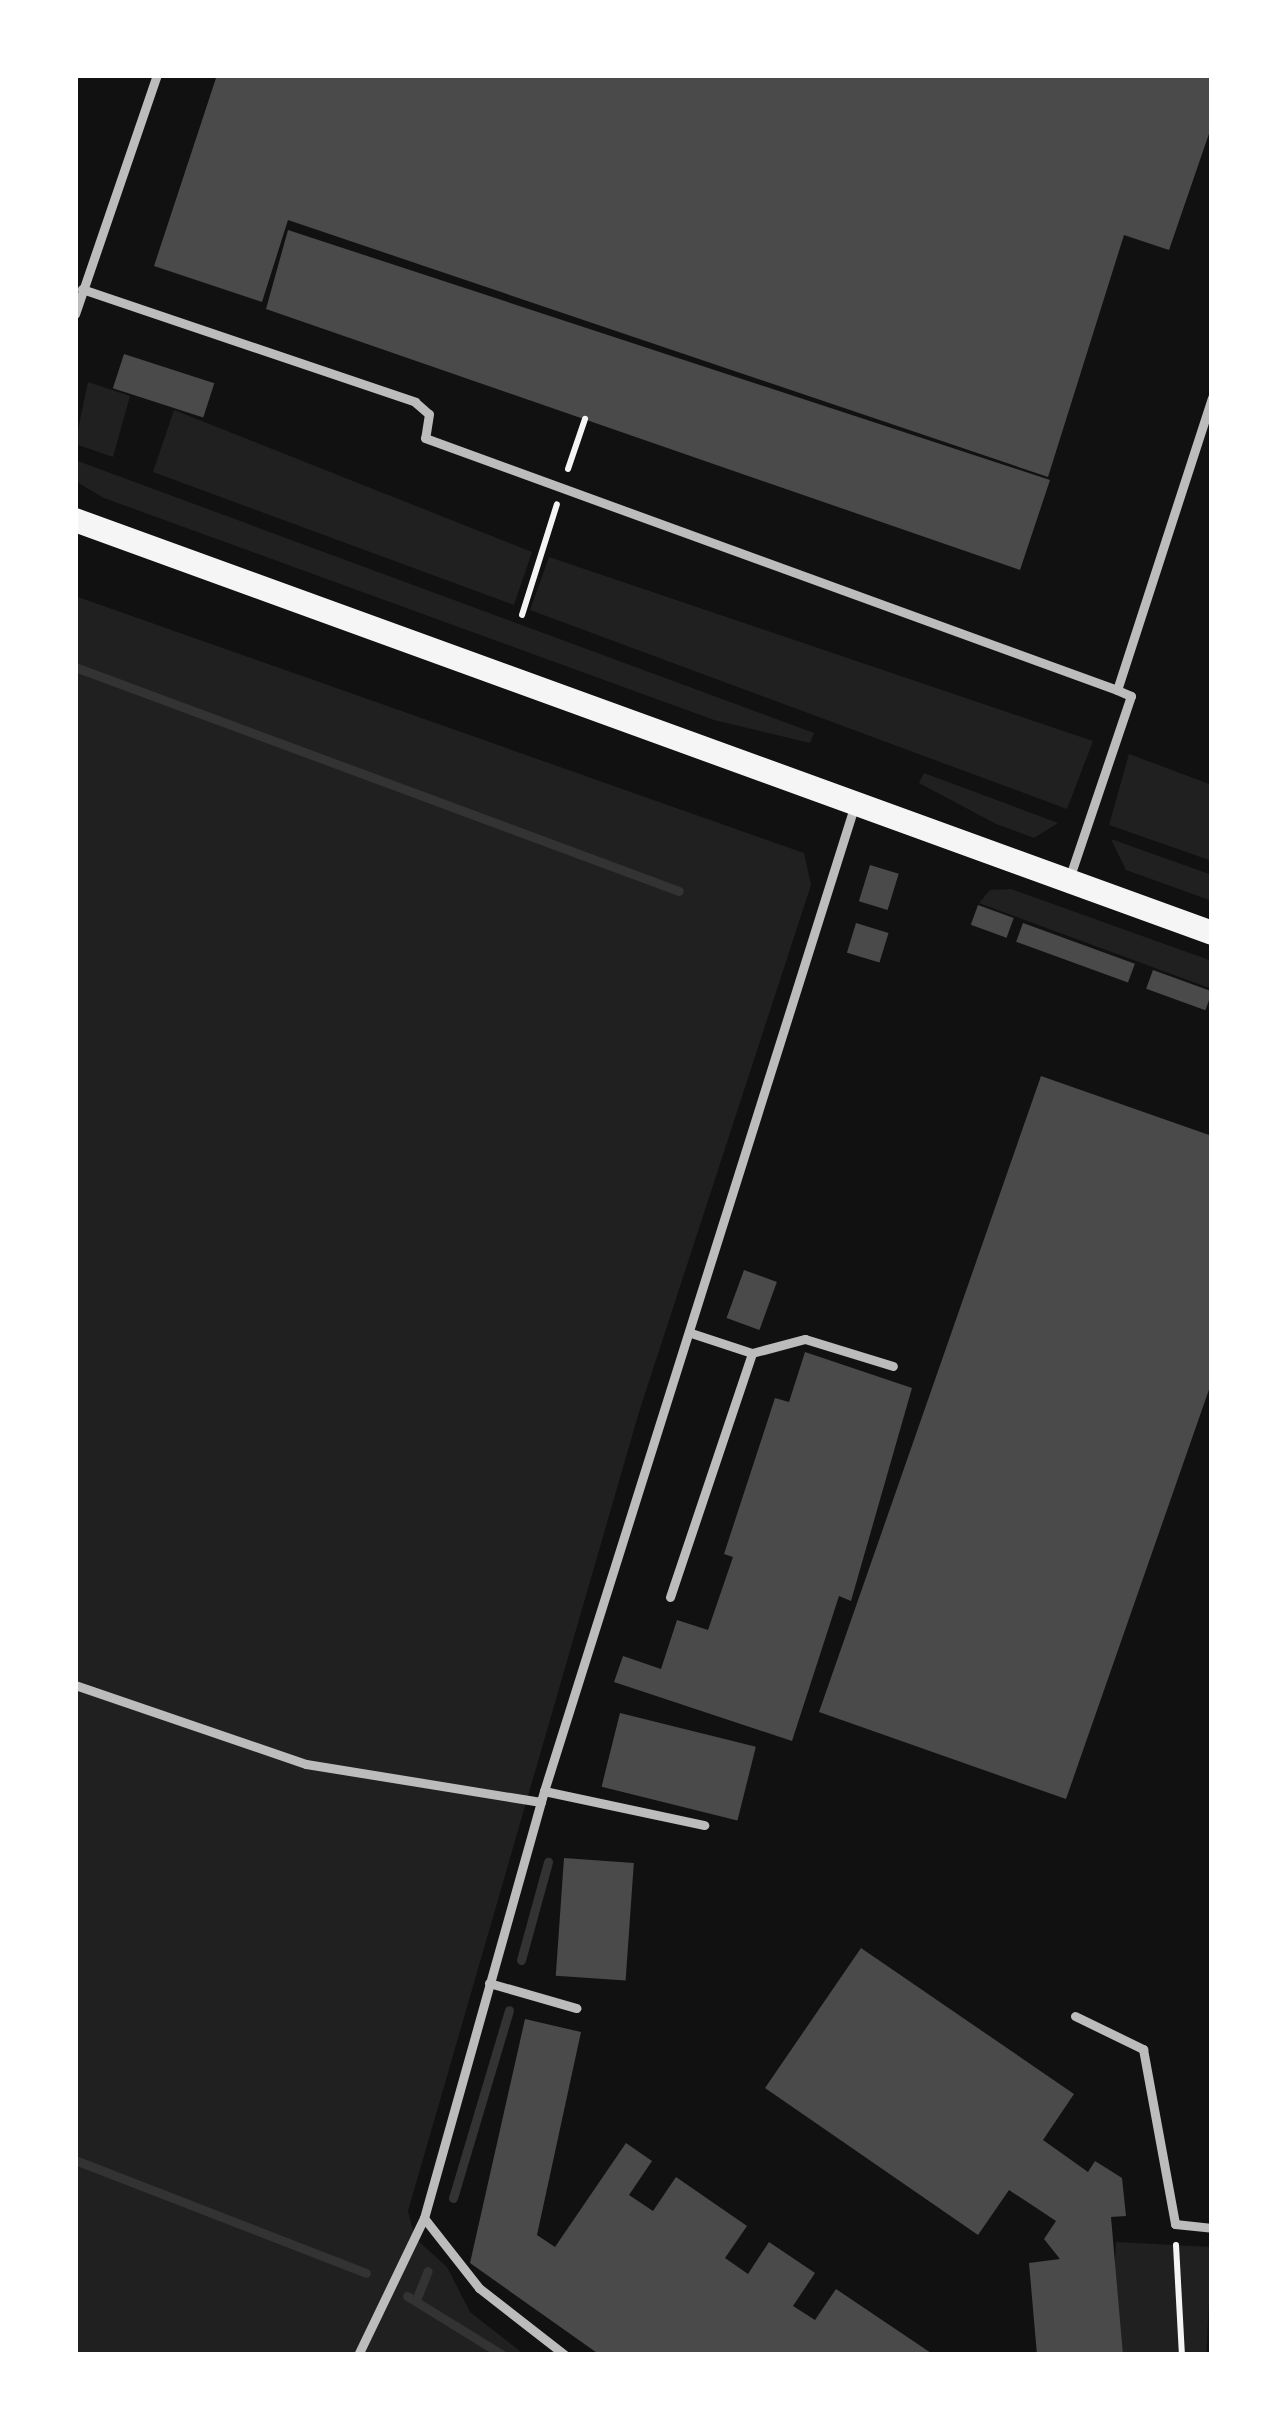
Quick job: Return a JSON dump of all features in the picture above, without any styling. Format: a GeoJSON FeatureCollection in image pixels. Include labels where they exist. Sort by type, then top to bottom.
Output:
{"type":"FeatureCollection","features":[{"type":"Feature","properties":{"kind":"main road"},"geometry":{"type":"LineString","coordinates":[[75,520],[1212,933]]}},
{"type":"Feature","properties":{"kind":"lane"},"geometry":{"type":"LineString","coordinates":[[75,314],[157,75]]}},
{"type":"Feature","properties":{"kind":"lane"},"geometry":{"type":"LineString","coordinates":[[82,289],[415,402],[429,414],[424,438],[1131,696],[1069,881]]}},
{"type":"Feature","properties":{"kind":"lane"},"geometry":{"type":"LineString","coordinates":[[1118,690],[1212,398]]}},
{"type":"Feature","properties":{"kind":"lane"},"geometry":{"type":"LineString","coordinates":[[358,2355],[424,2218],[542,1796],[855,805]]}},
{"type":"Feature","properties":{"kind":"lane"},"geometry":{"type":"LineString","coordinates":[[691,1333],[752,1353],[805,1339],[893,1366]]}},
{"type":"Feature","properties":{"kind":"lane"},"geometry":{"type":"LineString","coordinates":[[670,1598],[752,1353]]}},
{"type":"Feature","properties":{"kind":"lane"},"geometry":{"type":"LineString","coordinates":[[75,1685],[306,1764],[542,1796],[704,1825]]}},
{"type":"Feature","properties":{"kind":"lane"},"geometry":{"type":"LineString","coordinates":[[489,1983],[576,2008]]}},
{"type":"Feature","properties":{"kind":"lane"},"geometry":{"type":"LineString","coordinates":[[1075,2016],[1143,2049],[1174,2224],[1212,2228]]}},
{"type":"Feature","properties":{"kind":"lane"},"geometry":{"type":"LineString","coordinates":[[424,2218],[479,2288],[566,2355]]}},
{"type":"Feature","properties":{"kind":"path"},"geometry":{"type":"LineString","coordinates":[[522,615],[585,419]]}},
{"type":"Feature","properties":{"kind":"path"},"geometry":{"type":"LineString","coordinates":[[1174,2224],[1182,2355]]}},
{"type":"Feature","properties":{"kind":"shaded area"},"geometry":{"type":"Polygon","coordinates":[[[88,382],[130,396],[113,457],[75,444],[88,382]]]}},
{"type":"Feature","properties":{"kind":"shaded area"},"geometry":{"type":"Polygon","coordinates":[[[174,410],[532,552],[514,605],[153,472],[174,410]]]}},
{"type":"Feature","properties":{"kind":"shaded area"},"geometry":{"type":"Polygon","coordinates":[[[75,460],[814,733],[810,743],[714,720],[104,498],[75,481],[75,460]]]}},
{"type":"Feature","properties":{"kind":"shaded area"},"geometry":{"type":"Polygon","coordinates":[[[549,557],[1093,741],[1067,809],[530,610],[549,557]]]}},
{"type":"Feature","properties":{"kind":"shaded area"},"geometry":{"type":"Polygon","coordinates":[[[75,596],[804,853],[811,885],[639,1412],[408,2211],[415,2238],[447,2267],[470,2312],[525,2355],[75,2355],[75,596]]]}},
{"type":"Feature","properties":{"kind":"shaded area"},"geometry":{"type":"Polygon","coordinates":[[[1129,754],[1212,785],[1212,861],[1109,825],[1129,754]]]}},
{"type":"Feature","properties":{"kind":"shaded area"},"geometry":{"type":"Polygon","coordinates":[[[924,773],[1058,823],[1034,838],[996,824],[919,783],[924,773]]]}},
{"type":"Feature","properties":{"kind":"shaded area"},"geometry":{"type":"Polygon","coordinates":[[[1111,839],[1212,875],[1212,901],[1126,870],[1111,839]]]}},
{"type":"Feature","properties":{"kind":"shaded area"},"geometry":{"type":"Polygon","coordinates":[[[1011,889],[1212,961],[1212,989],[979,903],[990,890],[1011,889]]]}},
{"type":"Feature","properties":{"kind":"shaded area"},"geometry":{"type":"Polygon","coordinates":[[[1116,2242],[1212,2247],[1206,2355],[1110,2355],[1116,2242]]]}},
{"type":"Feature","properties":{"kind":"building"},"geometry":{"type":"Polygon","coordinates":[[[217,75],[1212,75],[1212,125],[1169,250],[1124,235],[1048,477],[288,220],[262,302],[154,266],[217,75]]]}},
{"type":"Feature","properties":{"kind":"building"},"geometry":{"type":"Polygon","coordinates":[[[288,230],[1050,480],[1020,570],[266,309],[288,230]]]}},
{"type":"Feature","properties":{"kind":"building"},"geometry":{"type":"Polygon","coordinates":[[[124,354],[214,383],[203,418],[113,388],[124,354]]]}},
{"type":"Feature","properties":{"kind":"building"},"geometry":{"type":"Polygon","coordinates":[[[870,865],[899,874],[888,910],[859,901],[870,865]]]}},
{"type":"Feature","properties":{"kind":"building"},"geometry":{"type":"Polygon","coordinates":[[[978,905],[1014,918],[1007,938],[971,925],[978,905]]]}},
{"type":"Feature","properties":{"kind":"building"},"geometry":{"type":"Polygon","coordinates":[[[856,923],[889,933],[879,963],[847,953],[856,923]]]}},
{"type":"Feature","properties":{"kind":"building"},"geometry":{"type":"Polygon","coordinates":[[[1023,923],[1135,964],[1128,982],[1016,942],[1023,923]]]}},
{"type":"Feature","properties":{"kind":"building"},"geometry":{"type":"Polygon","coordinates":[[[1153,970],[1212,991],[1205,1010],[1146,989],[1153,970]]]}},
{"type":"Feature","properties":{"kind":"building"},"geometry":{"type":"Polygon","coordinates":[[[1041,1076],[1212,1136],[1212,1381],[1066,1799],[819,1712],[1041,1076]]]}},
{"type":"Feature","properties":{"kind":"building"},"geometry":{"type":"Polygon","coordinates":[[[744,1270],[777,1282],[759,1330],[727,1318],[744,1270]]]}},
{"type":"Feature","properties":{"kind":"building"},"geometry":{"type":"Polygon","coordinates":[[[805,1352],[912,1388],[851,1601],[839,1596],[792,1741],[614,1682],[623,1656],[661,1669],[677,1620],[708,1630],[733,1557],[724,1554],[775,1398],[789,1402],[805,1352]]]}},
{"type":"Feature","properties":{"kind":"building"},"geometry":{"type":"Polygon","coordinates":[[[620,1713],[756,1747],[737,1821],[602,1787],[620,1713]]]}},
{"type":"Feature","properties":{"kind":"building"},"geometry":{"type":"Polygon","coordinates":[[[564,1858],[634,1863],[626,1981],[556,1976],[564,1858]]]}},
{"type":"Feature","properties":{"kind":"building"},"geometry":{"type":"Polygon","coordinates":[[[861,1948],[1074,2094],[1043,2140],[1088,2172],[1095,2161],[1122,2178],[1126,2216],[1111,2217],[1123,2355],[1037,2355],[1029,2263],[1060,2259],[1044,2239],[1056,2221],[1009,2190],[978,2235],[765,2088],[861,1948]]]}},
{"type":"Feature","properties":{"kind":"building"},"geometry":{"type":"Polygon","coordinates":[[[525,2019],[581,2032],[537,2235],[555,2247],[626,2143],[652,2161],[629,2195],[653,2211],[676,2177],[747,2226],[725,2258],[748,2274],[769,2242],[815,2273],[793,2306],[815,2320],[836,2289],[934,2355],[600,2355],[470,2263],[525,2019]]]}},
{"type":"Feature","properties":{"kind":"waterway"},"geometry":{"type":"LineString","coordinates":[[75,667],[679,891]]}},
{"type":"Feature","properties":{"kind":"waterway"},"geometry":{"type":"LineString","coordinates":[[521,1960],[548,1862]]}},
{"type":"Feature","properties":{"kind":"waterway"},"geometry":{"type":"LineString","coordinates":[[453,2198],[509,2010]]}},
{"type":"Feature","properties":{"kind":"waterway"},"geometry":{"type":"LineString","coordinates":[[75,2160],[366,2273]]}},
{"type":"Feature","properties":{"kind":"waterway"},"geometry":{"type":"LineString","coordinates":[[416,2300],[428,2271]]}},
{"type":"Feature","properties":{"kind":"waterway"},"geometry":{"type":"LineString","coordinates":[[407,2296],[503,2355]]}}]}
